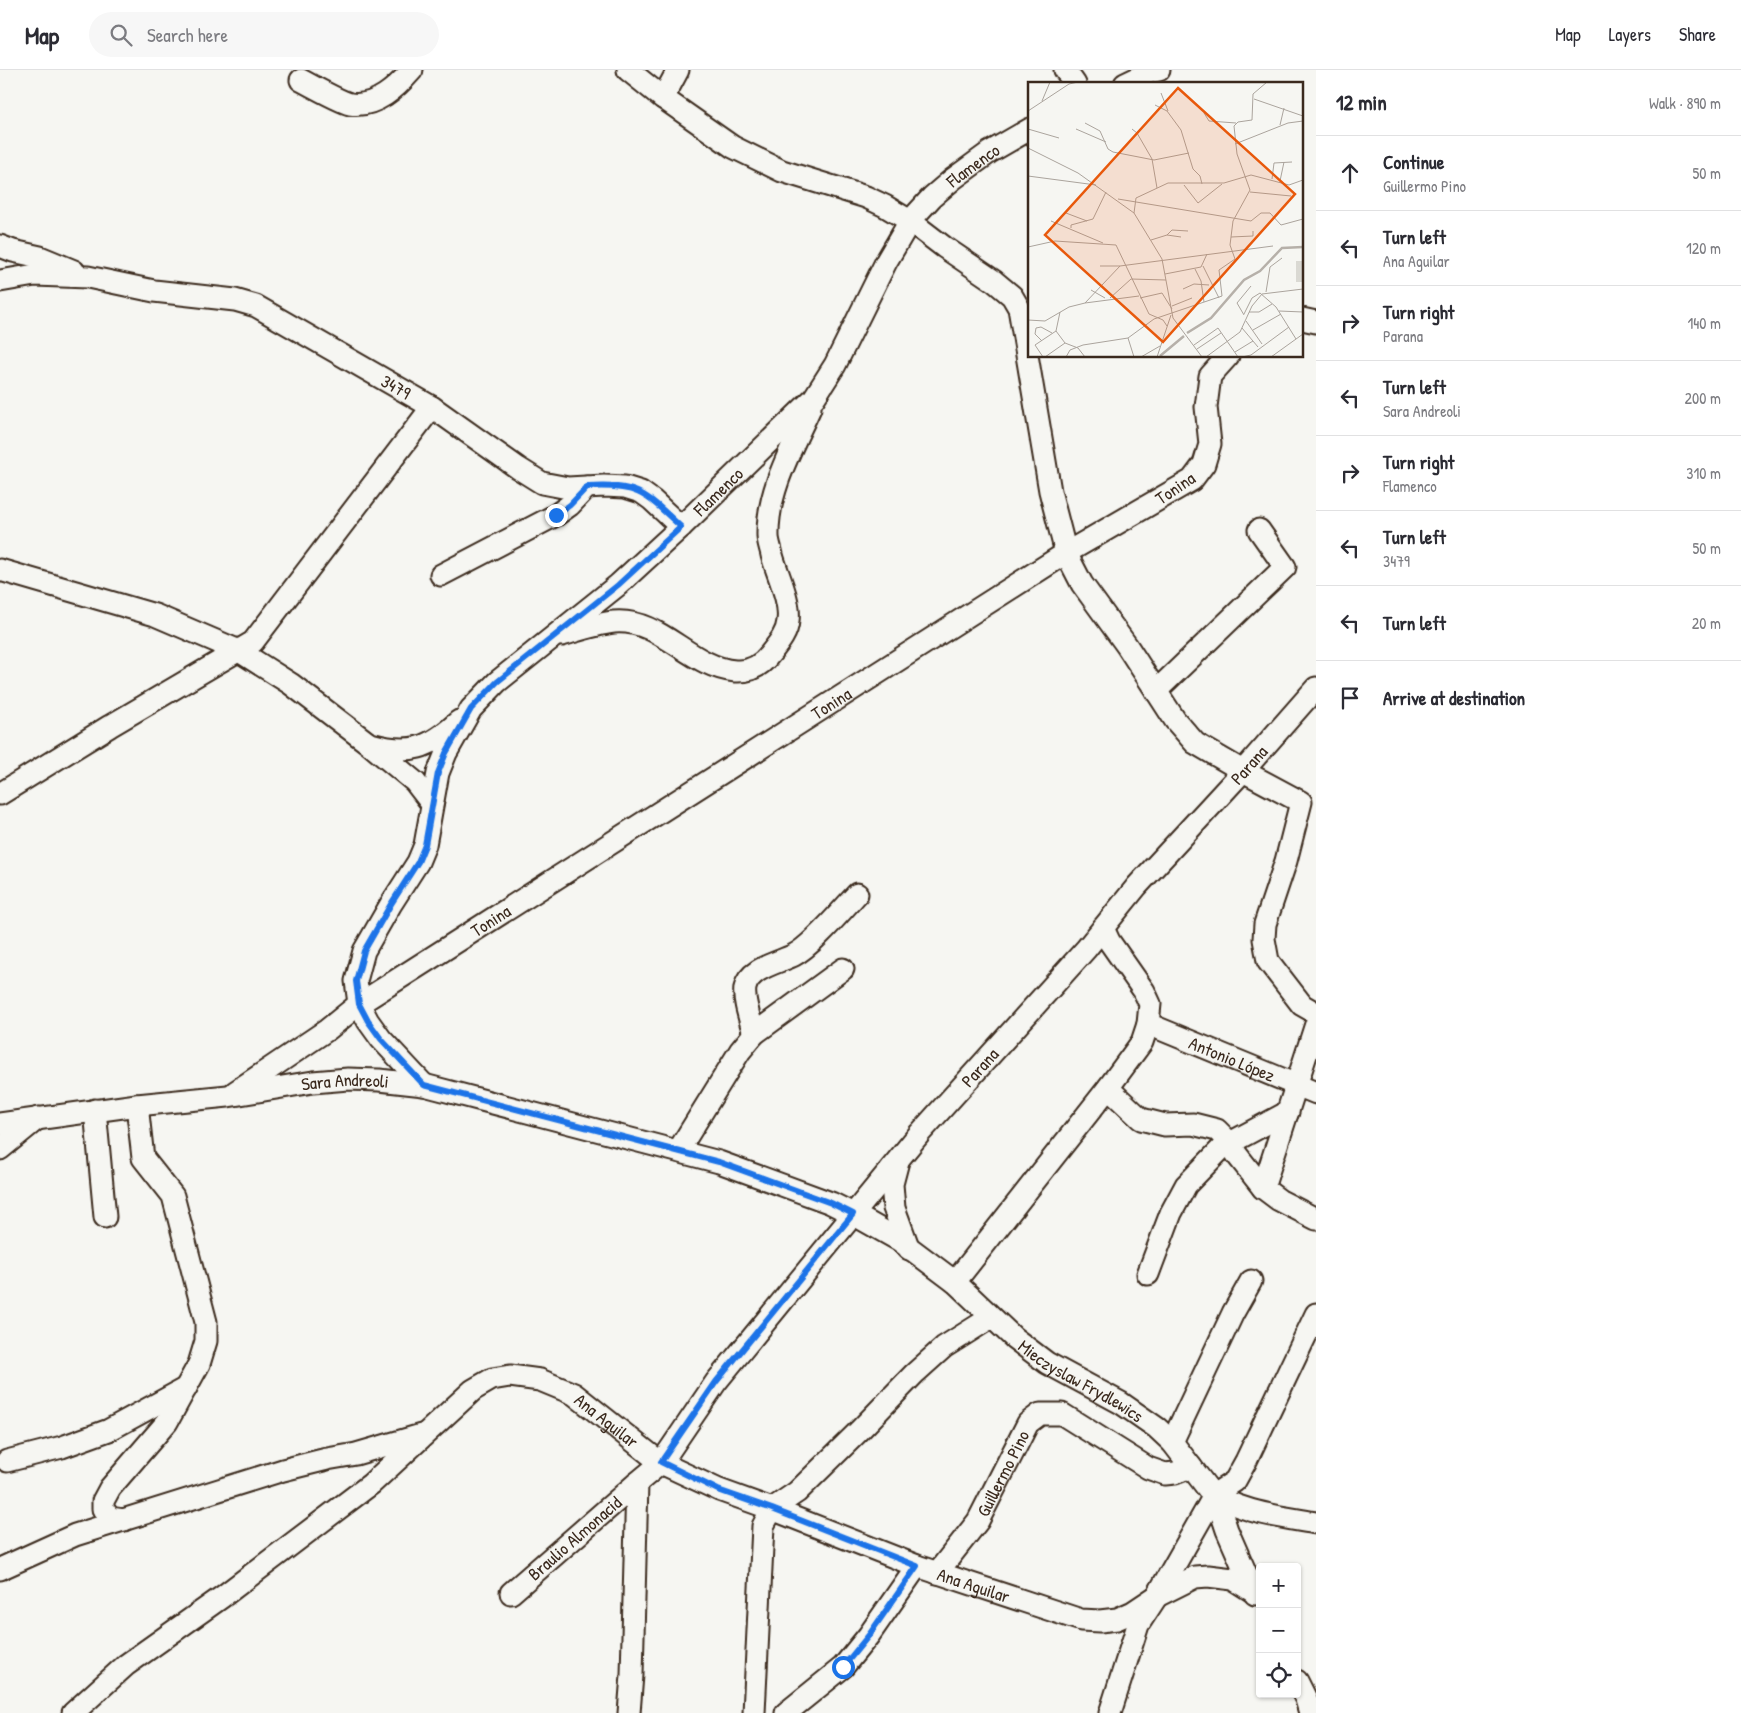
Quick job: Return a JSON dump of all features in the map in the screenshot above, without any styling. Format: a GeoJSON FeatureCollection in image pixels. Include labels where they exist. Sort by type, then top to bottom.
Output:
{"type":"FeatureCollection","features":[{"type":"Feature","properties":{"kind":"street"},"geometry":{"type":"LineString","coordinates":[[301,80],[349,104],[365,103],[377,99],[396,87],[412,70]]}},
{"type":"Feature","properties":{"kind":"street"},"geometry":{"type":"LineString","coordinates":[[628,70],[663,98],[733,147],[782,171],[866,197],[910,221],[1024,304],[1028,333]]}},
{"type":"Feature","properties":{"kind":"street"},"geometry":{"type":"LineString","coordinates":[[663,98],[678,70]]}},
{"type":"Feature","properties":{"kind":"street"},"geometry":{"type":"LineString","coordinates":[[1065,70],[1074,82]]}},
{"type":"Feature","properties":{"kind":"street"},"geometry":{"type":"LineString","coordinates":[[1129,82],[1153,71]]}},
{"type":"Feature","properties":{"kind":"street","name":"Flamenco"},"geometry":{"type":"LineString","coordinates":[[424,1085],[381,1039],[368,1021],[359,1004],[356,981],[364,951],[418,862],[425,845],[438,773],[446,753],[471,709],[497,682],[618,585],[681,527],[814,398],[835,365],[886,262],[910,221],[932,197],[953,180],[990,152],[1028,130]]}},
{"type":"Feature","properties":{"kind":"street","name":"3479"},"geometry":{"type":"LineString","coordinates":[[0,246],[40,257],[93,278]]}},
{"type":"Feature","properties":{"kind":"street","name":"3479"},"geometry":{"type":"LineString","coordinates":[[0,281],[35,275],[63,275],[93,278],[154,291],[236,300],[256,306],[432,407],[542,483],[568,488],[625,487],[641,492],[681,527]]}},
{"type":"Feature","properties":{"kind":"street"},"geometry":{"type":"LineString","coordinates":[[1032,358],[1050,491],[1066,553],[1082,584],[1175,720],[1196,742],[1243,771],[1301,802],[1286,861],[1264,924],[1264,939],[1268,961],[1302,1005],[1316,1013]]}},
{"type":"Feature","properties":{"kind":"street","name":"Tonina"},"geometry":{"type":"LineString","coordinates":[[228,1096],[327,1030],[359,1004],[1066,553],[1192,480],[1204,464],[1210,444],[1206,407],[1210,376],[1226,358]]}},
{"type":"Feature","properties":{"kind":"street"},"geometry":{"type":"LineString","coordinates":[[552,638],[615,622],[654,630],[703,662],[734,671],[752,669],[762,664],[782,638],[788,621],[787,604],[768,537],[775,492],[782,470],[814,398]]}},
{"type":"Feature","properties":{"kind":"street"},"geometry":{"type":"LineString","coordinates":[[0,794],[253,642],[432,407]]}},
{"type":"Feature","properties":{"kind":"street"},"geometry":{"type":"LineString","coordinates":[[441,575],[556,515],[570,505],[587,487]]}},
{"type":"Feature","properties":{"kind":"street"},"geometry":{"type":"LineString","coordinates":[[1156,691],[1285,567],[1259,530]]}},
{"type":"Feature","properties":{"kind":"street"},"geometry":{"type":"LineString","coordinates":[[0,570],[155,615],[239,651],[291,684],[368,743],[415,782],[432,804]]}},
{"type":"Feature","properties":{"kind":"street","name":"Parana"},"geometry":{"type":"LineString","coordinates":[[661,1462],[716,1382],[899,1158],[1150,871],[1243,771],[1316,688]]}},
{"type":"Feature","properties":{"kind":"street"},"geometry":{"type":"LineString","coordinates":[[368,743],[391,749],[416,748],[442,737],[471,709]]}},
{"type":"Feature","properties":{"kind":"street"},"geometry":{"type":"LineString","coordinates":[[754,1034],[745,988],[752,975],[796,954],[815,938],[857,894]]}},
{"type":"Feature","properties":{"kind":"street"},"geometry":{"type":"LineString","coordinates":[[955,1282],[1142,1042],[1148,1024],[1150,1004],[1144,991],[1102,928]]}},
{"type":"Feature","properties":{"kind":"street"},"geometry":{"type":"LineString","coordinates":[[678,1151],[740,1051],[754,1034],[844,969]]}},
{"type":"Feature","properties":{"kind":"street","name":"Antonio López"},"geometry":{"type":"LineString","coordinates":[[1148,1024],[1306,1089]]}},
{"type":"Feature","properties":{"kind":"street"},"geometry":{"type":"LineString","coordinates":[[1263,1188],[1288,1112],[1306,1089],[1316,1024]]}},
{"type":"Feature","properties":{"kind":"street","name":"Sara Andreoli"},"geometry":{"type":"LineString","coordinates":[[0,1124],[95,1110],[228,1096],[313,1082],[348,1079],[379,1080],[424,1085],[719,1162],[831,1203],[853,1214]]}},
{"type":"Feature","properties":{"kind":"street"},"geometry":{"type":"LineString","coordinates":[[1108,1088],[1141,1118],[1165,1125],[1193,1124],[1217,1130],[1230,1142],[1237,1155],[1263,1188],[1279,1200],[1316,1219]]}},
{"type":"Feature","properties":{"kind":"street"},"geometry":{"type":"LineString","coordinates":[[75,1535],[103,1501],[110,1488],[168,1422],[199,1364],[206,1341],[206,1322],[173,1196],[164,1182],[148,1166],[143,1158],[138,1105]]}},
{"type":"Feature","properties":{"kind":"street"},"geometry":{"type":"LineString","coordinates":[[95,1110],[105,1217]]}},
{"type":"Feature","properties":{"kind":"street"},"geometry":{"type":"LineString","coordinates":[[1148,1274],[1171,1213],[1186,1185],[1230,1142],[1288,1112]]}},
{"type":"Feature","properties":{"kind":"street"},"geometry":{"type":"LineString","coordinates":[[0,1149],[38,1117]]}},
{"type":"Feature","properties":{"kind":"street"},"geometry":{"type":"LineString","coordinates":[[899,1158],[892,1184],[894,1208],[909,1249]]}},
{"type":"Feature","properties":{"kind":"street","name":"Mieczyslaw Frydlewics"},"geometry":{"type":"LineString","coordinates":[[853,1214],[898,1240],[955,1282],[990,1318],[1047,1363],[1121,1403],[1157,1428],[1172,1442],[1208,1489],[1215,1494],[1252,1511],[1316,1523]]}},
{"type":"Feature","properties":{"kind":"street"},"geometry":{"type":"LineString","coordinates":[[1172,1442],[1251,1280]]}},
{"type":"Feature","properties":{"kind":"street"},"geometry":{"type":"LineString","coordinates":[[1110,1713],[1138,1625],[1158,1596],[1215,1494],[1235,1481],[1316,1314]]}},
{"type":"Feature","properties":{"kind":"street"},"geometry":{"type":"LineString","coordinates":[[754,1713],[763,1526],[772,1509],[797,1492],[914,1374],[944,1347],[990,1318]]}},
{"type":"Feature","properties":{"kind":"street","name":"Ana Aguilar"},"geometry":{"type":"LineString","coordinates":[[426,1433],[473,1390],[492,1379],[510,1376],[540,1380],[574,1394],[661,1462],[718,1490],[772,1509],[917,1566],[1081,1620],[1100,1621],[1117,1619],[1195,1577],[1208,1576],[1233,1579],[1256,1597]]}},
{"type":"Feature","properties":{"kind":"street"},"geometry":{"type":"LineString","coordinates":[[7,1461],[62,1447],[109,1430],[186,1388]]}},
{"type":"Feature","properties":{"kind":"street","name":"Guillermo Pino"},"geometry":{"type":"LineString","coordinates":[[937,1573],[978,1520],[1028,1424],[1040,1414],[1062,1414],[1148,1468],[1165,1474],[1175,1474],[1191,1467]]}},
{"type":"Feature","properties":{"kind":"street"},"geometry":{"type":"LineString","coordinates":[[0,1569],[75,1535],[283,1470],[356,1454],[426,1433]]}},
{"type":"Feature","properties":{"kind":"street"},"geometry":{"type":"LineString","coordinates":[[73,1713],[126,1664],[222,1598],[371,1484],[426,1433]]}},
{"type":"Feature","properties":{"kind":"street","name":"Braulio Almonacid"},"geometry":{"type":"LineString","coordinates":[[511,1593],[661,1462]]}},
{"type":"Feature","properties":{"kind":"street"},"geometry":{"type":"LineString","coordinates":[[629,1713],[632,1675],[636,1483]]}},
{"type":"Feature","properties":{"kind":"street"},"geometry":{"type":"LineString","coordinates":[[1215,1494],[1256,1596]]}},
{"type":"Feature","properties":{"kind":"street"},"geometry":{"type":"LineString","coordinates":[[103,1501],[103,1509],[110,1518],[124,1520]]}},
{"type":"Feature","properties":{"kind":"street"},"geometry":{"type":"LineString","coordinates":[[786,1713],[843,1667],[869,1635],[917,1566]]}},
{"type":"Feature","properties":{"kind":"street"},"geometry":{"type":"LineString","coordinates":[[1301,1689],[1310,1713]]}},
{"type":"Feature","properties":{"kind":"route"},"geometry":{"type":"LineString","coordinates":[[556,515],[570,505],[587,487],[625,487],[641,492],[681,527],[618,585],[497,682],[471,709],[446,753],[438,773],[425,845],[418,862],[364,951],[356,981],[359,1004],[381,1039],[424,1085],[719,1162],[831,1203],[853,1214],[716,1382],[661,1462],[718,1490],[772,1509],[917,1566],[869,1635],[843,1667]]}}]}
